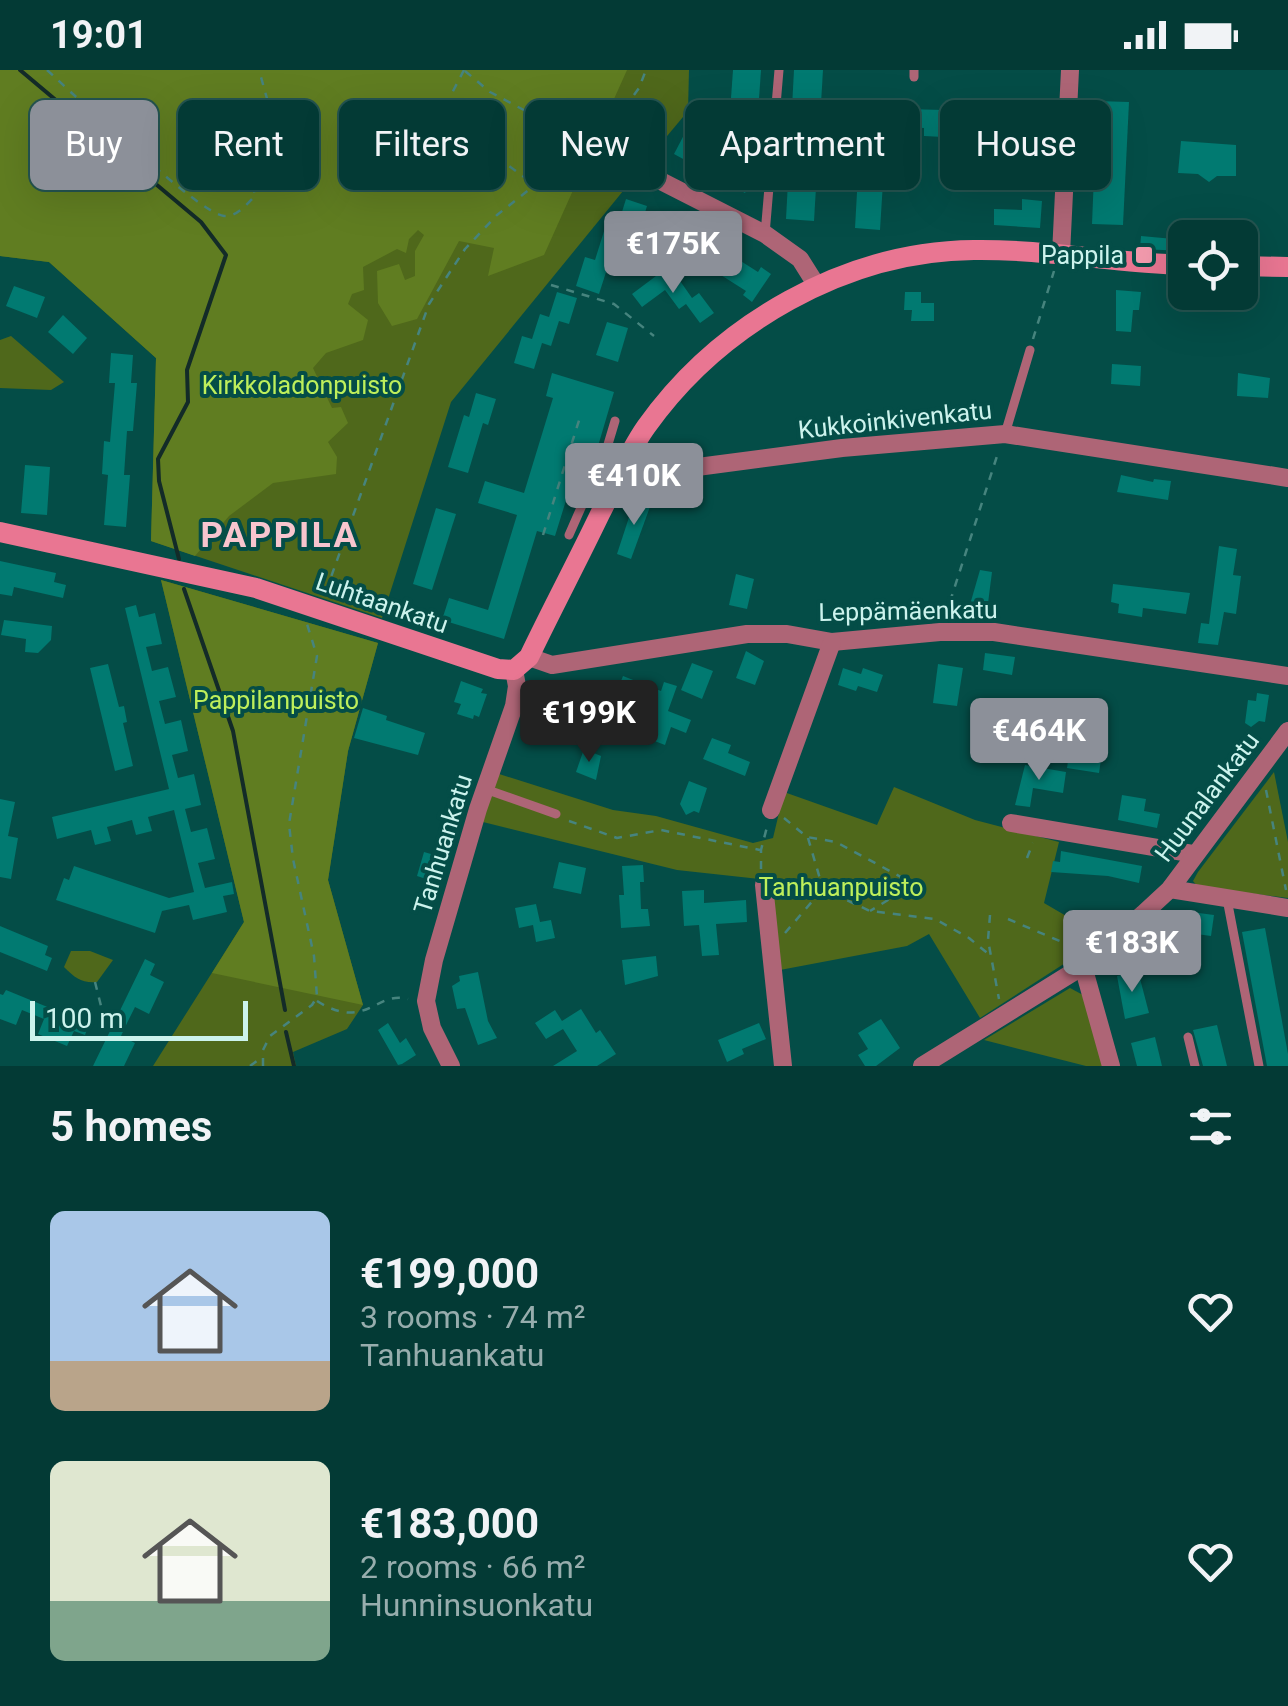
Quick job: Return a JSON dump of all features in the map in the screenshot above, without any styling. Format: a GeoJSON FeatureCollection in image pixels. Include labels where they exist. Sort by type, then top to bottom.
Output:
{"type":"FeatureCollection","features":[{"type":"Feature","properties":{"kind":"street"},"geometry":{"type":"LineString","coordinates":[[1060,255],[1070,70]]}},
{"type":"Feature","properties":{"kind":"street"},"geometry":{"type":"LineString","coordinates":[[665,183],[765,234],[800,259],[817,286]]}},
{"type":"Feature","properties":{"kind":"street","name":"Tanhuankatu"},"geometry":{"type":"LineString","coordinates":[[426,1001],[434,960],[485,789],[514,706],[522,663],[626,464],[658,411],[700,366],[764,316],[817,286],[891,262],[973,250],[1168,264]]}},
{"type":"Feature","properties":{"kind":"street"},"geometry":{"type":"LineString","coordinates":[[1258,266],[1288,267]]}},
{"type":"Feature","properties":{"kind":"street","name":"Kukkoinkivenkatu"},"geometry":{"type":"LineString","coordinates":[[626,464],[652,473],[842,448],[1005,434],[1288,478]]}},
{"type":"Feature","properties":{"kind":"street","name":"Luhtaankatu"},"geometry":{"type":"LineString","coordinates":[[0,532],[212,576],[498,669],[522,663]]}},
{"type":"Feature","properties":{"kind":"street","name":"Leppämäenkatu"},"geometry":{"type":"LineString","coordinates":[[522,663],[559,664],[748,634],[787,634],[832,642],[940,632],[994,632],[1288,676]]}},
{"type":"Feature","properties":{"kind":"street"},"geometry":{"type":"LineString","coordinates":[[772,810],[832,642]]}},
{"type":"Feature","properties":{"kind":"street","name":"Huunalankatu"},"geometry":{"type":"LineString","coordinates":[[922,1066],[1007,1013],[1170,888],[1288,732]]}},
{"type":"Feature","properties":{"kind":"street"},"geometry":{"type":"LineString","coordinates":[[1010,824],[1194,854]]}},
{"type":"Feature","properties":{"kind":"street"},"geometry":{"type":"LineString","coordinates":[[764,885],[783,1066]]}},
{"type":"Feature","properties":{"kind":"street"},"geometry":{"type":"LineString","coordinates":[[1170,888],[1288,905]]}},
{"type":"Feature","properties":{"kind":"street"},"geometry":{"type":"LineString","coordinates":[[1082,958],[1111,1066]]}},
{"type":"Feature","properties":{"kind":"street"},"geometry":{"type":"LineString","coordinates":[[426,1001],[432,1028],[451,1066]]}},
{"type":"Feature","properties":{"kind":"lane"},"geometry":{"type":"LineString","coordinates":[[765,234],[779,70]]}},
{"type":"Feature","properties":{"kind":"lane"},"geometry":{"type":"LineString","coordinates":[[1005,434],[1030,350]]}},
{"type":"Feature","properties":{"kind":"lane"},"geometry":{"type":"LineString","coordinates":[[569,535],[606,452],[615,420]]}},
{"type":"Feature","properties":{"kind":"lane"},"geometry":{"type":"LineString","coordinates":[[485,789],[556,814]]}},
{"type":"Feature","properties":{"kind":"lane"},"geometry":{"type":"LineString","coordinates":[[1227,899],[1259,1066]]}},
{"type":"Feature","properties":{"kind":"lane"},"geometry":{"type":"LineString","coordinates":[[1188,1037],[1195,1066]]}},
{"type":"Feature","properties":{"kind":"path"},"geometry":{"type":"LineString","coordinates":[[46,70],[187,196],[221,216],[232,215],[255,196],[253,184],[273,120],[259,70]]}},
{"type":"Feature","properties":{"kind":"path"},"geometry":{"type":"LineString","coordinates":[[525,110],[490,92],[464,70],[451,95],[452,114],[460,130],[496,148],[509,166],[525,177]]}},
{"type":"Feature","properties":{"kind":"path"},"geometry":{"type":"LineString","coordinates":[[630,100],[646,70]]}},
{"type":"Feature","properties":{"kind":"path"},"geometry":{"type":"LineString","coordinates":[[316,1000],[314,956],[293,859],[290,824],[317,656],[307,626],[326,590],[428,304],[465,249],[528,190]]}},
{"type":"Feature","properties":{"kind":"path"},"geometry":{"type":"LineString","coordinates":[[1030,350],[1060,255]]}},
{"type":"Feature","properties":{"kind":"path"},"geometry":{"type":"LineString","coordinates":[[552,285],[614,304],[654,336]]}},
{"type":"Feature","properties":{"kind":"path"},"geometry":{"type":"LineString","coordinates":[[543,535],[581,414]]}},
{"type":"Feature","properties":{"kind":"path"},"geometry":{"type":"LineString","coordinates":[[940,632],[1005,434]]}},
{"type":"Feature","properties":{"kind":"path"},"geometry":{"type":"LineString","coordinates":[[1259,770],[1264,778],[1288,905]]}},
{"type":"Feature","properties":{"kind":"path"},"geometry":{"type":"LineString","coordinates":[[764,885],[761,850],[772,810],[808,837],[836,842],[901,877],[893,896],[870,911]]}},
{"type":"Feature","properties":{"kind":"path"},"geometry":{"type":"LineString","coordinates":[[556,814],[617,838],[661,830],[761,850]]}},
{"type":"Feature","properties":{"kind":"path"},"geometry":{"type":"LineString","coordinates":[[808,837],[824,889],[870,911],[935,919],[969,938],[990,956]]}},
{"type":"Feature","properties":{"kind":"path"},"geometry":{"type":"LineString","coordinates":[[768,945],[786,932],[824,889]]}},
{"type":"Feature","properties":{"kind":"path"},"geometry":{"type":"LineString","coordinates":[[990,915],[990,956],[999,1000],[1007,1013]]}},
{"type":"Feature","properties":{"kind":"path"},"geometry":{"type":"LineString","coordinates":[[1008,920],[1082,958]]}},
{"type":"Feature","properties":{"kind":"path"},"geometry":{"type":"LineString","coordinates":[[95,982],[104,1018]]}},
{"type":"Feature","properties":{"kind":"path"},"geometry":{"type":"LineString","coordinates":[[316,1000],[338,1012],[353,1013],[400,997],[426,1001]]}},
{"type":"Feature","properties":{"kind":"path"},"geometry":{"type":"LineString","coordinates":[[263,1066],[266,1044],[276,1029],[316,1000]]}},
{"type":"Feature","properties":{"kind":"path"},"geometry":{"type":"LineString","coordinates":[[250,1066],[262,1057]]}},
{"type":"Feature","properties":{"kind":"green space","name":"Kirkkoladonpuisto"},"geometry":{"type":"Polygon","coordinates":[[[0,70],[467,93],[480,100],[339,100],[339,190],[505,190],[505,113],[525,124],[525,190],[624,190],[451,402],[382,618],[151,541],[156,358],[49,262],[0,256],[0,70]]]}},
{"type":"Feature","properties":{"kind":"green space"},"geometry":{"type":"Polygon","coordinates":[[[0,70],[627,70],[614,100],[525,100],[525,190],[573,190],[544,255],[488,276],[494,248],[459,241],[417,319],[392,326],[378,303],[377,271],[399,264],[405,280],[415,276],[415,251],[424,235],[418,230],[409,239],[406,253],[397,249],[363,267],[364,290],[352,294],[348,304],[368,320],[363,340],[326,353],[313,368],[332,408],[341,407],[348,423],[328,442],[337,457],[336,474],[273,483],[229,516],[195,556],[151,541],[156,358],[49,262],[0,256],[0,70]]]}},
{"type":"Feature","properties":{"kind":"green space"},"geometry":{"type":"Polygon","coordinates":[[[487,70],[689,70],[685,115],[665,138],[665,100],[540,100],[487,70]]]}},
{"type":"Feature","properties":{"kind":"green space"},"geometry":{"type":"Polygon","coordinates":[[[11,336],[64,382],[51,390],[0,388],[0,340],[11,336]]]}},
{"type":"Feature","properties":{"kind":"green space","name":"Pappilanpuisto"},"geometry":{"type":"Polygon","coordinates":[[[161,580],[378,643],[348,751],[328,880],[363,1005],[347,1029],[293,1052],[296,1066],[153,1066],[244,922],[161,580]]]}},
{"type":"Feature","properties":{"kind":"green space","name":"Pappilanpuisto"},"geometry":{"type":"Polygon","coordinates":[[[161,580],[378,643],[348,751],[328,880],[363,1005],[212,973],[244,922],[161,580]]]}},
{"type":"Feature","properties":{"kind":"green space"},"geometry":{"type":"Polygon","coordinates":[[[1274,772],[1288,842],[1288,898],[1198,887],[1193,881],[1198,872],[1274,772]]]}},
{"type":"Feature","properties":{"kind":"green space","name":"Tanhuanpuisto"},"geometry":{"type":"Polygon","coordinates":[[[496,773],[613,810],[656,816],[753,843],[773,838],[784,792],[877,825],[894,787],[975,820],[1059,842],[1044,903],[1104,938],[980,1018],[929,934],[907,946],[780,970],[769,880],[677,870],[483,822],[496,773]]]}},
{"type":"Feature","properties":{"kind":"green space"},"geometry":{"type":"Polygon","coordinates":[[[71,951],[90,951],[113,960],[97,982],[87,982],[64,967],[71,951]]]}},
{"type":"Feature","properties":{"kind":"green space"},"geometry":{"type":"Polygon","coordinates":[[[1070,988],[1083,995],[1103,1066],[1086,1066],[984,1040],[1070,988]]]}},
{"type":"Feature","properties":{"kind":"building"},"geometry":{"type":"Polygon","coordinates":[[[733,70],[761,70],[759,100],[731,100],[733,70]]]}},
{"type":"Feature","properties":{"kind":"building"},"geometry":{"type":"Polygon","coordinates":[[[794,70],[823,70],[821,100],[792,100],[794,70]]]}},
{"type":"Feature","properties":{"kind":"building"},"geometry":{"type":"Polygon","coordinates":[[[1111,101],[1129,102],[1123,225],[1092,224],[1093,190],[1111,190],[1111,101]]]}},
{"type":"Feature","properties":{"kind":"building"},"geometry":{"type":"Polygon","coordinates":[[[920,109],[940,110],[940,137],[924,136],[924,128],[920,128],[920,109]]]}},
{"type":"Feature","properties":{"kind":"building"},"geometry":{"type":"Polygon","coordinates":[[[685,133],[685,160],[674,154],[685,133]]]}},
{"type":"Feature","properties":{"kind":"building"},"geometry":{"type":"Polygon","coordinates":[[[1181,141],[1236,145],[1236,176],[1217,176],[1209,182],[1198,174],[1178,173],[1181,141]]]}},
{"type":"Feature","properties":{"kind":"building"},"geometry":{"type":"Polygon","coordinates":[[[788,190],[816,190],[814,221],[786,219],[788,190]]]}},
{"type":"Feature","properties":{"kind":"building"},"geometry":{"type":"Polygon","coordinates":[[[857,190],[882,190],[880,230],[855,228],[857,190]]]}},
{"type":"Feature","properties":{"kind":"building"},"geometry":{"type":"Polygon","coordinates":[[[626,199],[647,206],[637,239],[628,236],[617,269],[608,266],[599,294],[576,286],[585,257],[595,260],[605,228],[616,231],[626,199]]]}},
{"type":"Feature","properties":{"kind":"building"},"geometry":{"type":"Polygon","coordinates":[[[1022,199],[1042,201],[1040,228],[994,225],[994,209],[1022,210],[1022,199]]]}},
{"type":"Feature","properties":{"kind":"building"},"geometry":{"type":"Polygon","coordinates":[[[692,230],[758,272],[761,267],[771,274],[752,302],[743,295],[746,291],[680,249],[692,230]]]}},
{"type":"Feature","properties":{"kind":"building"},"geometry":{"type":"Polygon","coordinates":[[[1141,236],[1168,238],[1168,250],[1140,249],[1141,236]]]}},
{"type":"Feature","properties":{"kind":"building"},"geometry":{"type":"Polygon","coordinates":[[[664,270],[673,282],[678,278],[692,298],[699,293],[714,313],[700,323],[686,304],[679,309],[665,290],[642,307],[632,294],[664,270]]]}},
{"type":"Feature","properties":{"kind":"building"},"geometry":{"type":"Polygon","coordinates":[[[14,286],[45,297],[37,318],[6,306],[14,286]]]}},
{"type":"Feature","properties":{"kind":"building"},"geometry":{"type":"Polygon","coordinates":[[[1116,290],[1141,292],[1139,310],[1133,310],[1131,332],[1116,331],[1116,290]]]}},
{"type":"Feature","properties":{"kind":"building"},"geometry":{"type":"Polygon","coordinates":[[[557,292],[577,298],[569,324],[559,321],[551,346],[542,343],[534,369],[514,363],[522,336],[532,339],[540,314],[549,317],[557,292]]]}},
{"type":"Feature","properties":{"kind":"building"},"geometry":{"type":"Polygon","coordinates":[[[905,292],[921,292],[921,303],[934,303],[934,321],[911,321],[912,310],[904,310],[905,292]]]}},
{"type":"Feature","properties":{"kind":"building"},"geometry":{"type":"Polygon","coordinates":[[[63,315],[87,338],[73,354],[48,332],[63,315]]]}},
{"type":"Feature","properties":{"kind":"building"},"geometry":{"type":"Polygon","coordinates":[[[607,322],[628,328],[618,362],[596,355],[607,322]]]}},
{"type":"Feature","properties":{"kind":"building"},"geometry":{"type":"Polygon","coordinates":[[[111,353],[133,355],[131,383],[137,383],[133,431],[127,431],[124,475],[130,475],[126,527],[104,525],[108,475],[102,474],[104,441],[110,442],[115,383],[109,383],[111,353]]]}},
{"type":"Feature","properties":{"kind":"building"},"geometry":{"type":"Polygon","coordinates":[[[1112,364],[1141,366],[1140,386],[1111,384],[1112,364]]]}},
{"type":"Feature","properties":{"kind":"building"},"geometry":{"type":"Polygon","coordinates":[[[552,373],[614,392],[596,453],[591,451],[576,497],[568,494],[555,536],[537,531],[504,639],[442,620],[449,598],[488,610],[517,515],[478,503],[485,481],[524,493],[553,398],[546,396],[552,373]]]}},
{"type":"Feature","properties":{"kind":"building"},"geometry":{"type":"Polygon","coordinates":[[[1238,373],[1270,378],[1268,398],[1237,396],[1238,373]]]}},
{"type":"Feature","properties":{"kind":"building"},"geometry":{"type":"Polygon","coordinates":[[[476,393],[496,399],[488,425],[483,423],[468,473],[448,467],[464,415],[469,417],[476,393]]]}},
{"type":"Feature","properties":{"kind":"building"},"geometry":{"type":"Polygon","coordinates":[[[25,465],[50,467],[47,515],[21,513],[25,465]]]}},
{"type":"Feature","properties":{"kind":"building"},"geometry":{"type":"Polygon","coordinates":[[[1121,475],[1153,482],[1171,481],[1168,500],[1117,492],[1121,475]]]}},
{"type":"Feature","properties":{"kind":"building"},"geometry":{"type":"Polygon","coordinates":[[[635,499],[651,504],[631,559],[617,554],[635,499]]]}},
{"type":"Feature","properties":{"kind":"building"},"geometry":{"type":"Polygon","coordinates":[[[436,508],[456,514],[432,590],[413,584],[436,508]]]}},
{"type":"Feature","properties":{"kind":"building"},"geometry":{"type":"Polygon","coordinates":[[[1219,546],[1237,549],[1233,575],[1241,576],[1236,614],[1224,612],[1218,645],[1198,643],[1201,623],[1209,624],[1219,546]]]}},
{"type":"Feature","properties":{"kind":"building"},"geometry":{"type":"Polygon","coordinates":[[[0,561],[56,573],[54,582],[66,585],[63,598],[14,587],[12,596],[0,594],[0,561]]]}},
{"type":"Feature","properties":{"kind":"building"},"geometry":{"type":"Polygon","coordinates":[[[980,570],[992,572],[987,611],[969,608],[980,570]]]}},
{"type":"Feature","properties":{"kind":"building"},"geometry":{"type":"Polygon","coordinates":[[[736,574],[754,579],[747,609],[729,605],[736,574]]]}},
{"type":"Feature","properties":{"kind":"building"},"geometry":{"type":"Polygon","coordinates":[[[1113,584],[1190,593],[1186,614],[1143,608],[1142,617],[1118,613],[1119,604],[1111,602],[1113,584]]]}},
{"type":"Feature","properties":{"kind":"building"},"geometry":{"type":"Polygon","coordinates":[[[136,605],[139,617],[155,613],[162,644],[146,647],[152,671],[168,667],[176,697],[159,701],[165,724],[181,720],[188,751],[172,755],[178,778],[194,774],[201,805],[185,809],[191,832],[207,828],[215,859],[198,863],[205,888],[232,882],[234,894],[223,896],[227,912],[193,920],[189,905],[162,911],[155,933],[56,900],[64,878],[69,880],[74,866],[169,898],[194,892],[174,810],[148,817],[152,831],[136,835],[132,820],[107,827],[111,841],[95,845],[91,830],[57,839],[52,817],[169,789],[125,608],[136,605]]]}},
{"type":"Feature","properties":{"kind":"building"},"geometry":{"type":"Polygon","coordinates":[[[4,620],[52,626],[51,640],[38,653],[25,652],[26,639],[1,635],[4,620]]]}},
{"type":"Feature","properties":{"kind":"building"},"geometry":{"type":"Polygon","coordinates":[[[746,651],[764,661],[755,685],[736,678],[746,651]]]}},
{"type":"Feature","properties":{"kind":"building"},"geometry":{"type":"Polygon","coordinates":[[[985,653],[1015,657],[1012,675],[983,670],[985,653]]]}},
{"type":"Feature","properties":{"kind":"building"},"geometry":{"type":"Polygon","coordinates":[[[692,663],[713,671],[702,699],[681,690],[692,663]]]}},
{"type":"Feature","properties":{"kind":"building"},"geometry":{"type":"Polygon","coordinates":[[[108,664],[119,707],[124,706],[127,722],[123,723],[133,766],[115,771],[90,668],[108,664]]]}},
{"type":"Feature","properties":{"kind":"building"},"geometry":{"type":"Polygon","coordinates":[[[938,664],[963,668],[957,706],[933,703],[938,664]]]}},
{"type":"Feature","properties":{"kind":"building"},"geometry":{"type":"Polygon","coordinates":[[[843,668],[861,674],[863,668],[883,675],[877,692],[838,685],[843,668]]]}},
{"type":"Feature","properties":{"kind":"building"},"geometry":{"type":"Polygon","coordinates":[[[623,676],[661,691],[664,682],[677,686],[668,711],[691,720],[686,733],[671,727],[665,745],[644,737],[655,709],[616,694],[623,676]]]}},
{"type":"Feature","properties":{"kind":"building"},"geometry":{"type":"Polygon","coordinates":[[[461,681],[487,694],[479,717],[457,714],[461,704],[454,702],[461,681]]]}},
{"type":"Feature","properties":{"kind":"building"},"geometry":{"type":"Polygon","coordinates":[[[1257,693],[1269,695],[1265,722],[1251,727],[1245,723],[1248,700],[1256,701],[1257,693]]]}},
{"type":"Feature","properties":{"kind":"building"},"geometry":{"type":"Polygon","coordinates":[[[363,708],[425,733],[418,755],[354,738],[363,708]]]}},
{"type":"Feature","properties":{"kind":"building"},"geometry":{"type":"Polygon","coordinates":[[[712,738],[731,745],[728,753],[750,762],[745,776],[703,759],[712,738]]]}},
{"type":"Feature","properties":{"kind":"building"},"geometry":{"type":"Polygon","coordinates":[[[1070,747],[1102,753],[1099,773],[1067,768],[1070,747]]]}},
{"type":"Feature","properties":{"kind":"building"},"geometry":{"type":"Polygon","coordinates":[[[584,749],[601,756],[596,780],[576,772],[584,749]]]}},
{"type":"Feature","properties":{"kind":"building"},"geometry":{"type":"Polygon","coordinates":[[[1025,765],[1066,772],[1063,793],[1033,788],[1030,807],[1015,805],[1025,765]]]}},
{"type":"Feature","properties":{"kind":"building"},"geometry":{"type":"Polygon","coordinates":[[[689,781],[707,788],[699,813],[686,815],[680,804],[689,781]]]}},
{"type":"Feature","properties":{"kind":"building"},"geometry":{"type":"Polygon","coordinates":[[[1122,795],[1146,799],[1144,811],[1160,814],[1157,828],[1118,820],[1122,795]]]}},
{"type":"Feature","properties":{"kind":"building"},"geometry":{"type":"Polygon","coordinates":[[[0,799],[15,802],[8,836],[18,838],[11,879],[0,877],[0,799]]]}},
{"type":"Feature","properties":{"kind":"building"},"geometry":{"type":"Polygon","coordinates":[[[1061,851],[1142,866],[1139,883],[1108,876],[1051,872],[1053,861],[1060,862],[1061,851]]]}},
{"type":"Feature","properties":{"kind":"building"},"geometry":{"type":"Polygon","coordinates":[[[424,852],[445,858],[438,883],[417,876],[424,852]]]}},
{"type":"Feature","properties":{"kind":"building"},"geometry":{"type":"Polygon","coordinates":[[[559,862],[586,868],[581,894],[553,888],[559,862]]]}},
{"type":"Feature","properties":{"kind":"building"},"geometry":{"type":"Polygon","coordinates":[[[643,865],[641,909],[648,909],[650,926],[621,928],[622,866],[643,865]]]}},
{"type":"Feature","properties":{"kind":"building"},"geometry":{"type":"Polygon","coordinates":[[[704,890],[704,903],[746,900],[747,922],[716,924],[719,955],[702,956],[699,925],[684,926],[682,891],[704,890]]]}},
{"type":"Feature","properties":{"kind":"building"},"geometry":{"type":"Polygon","coordinates":[[[536,904],[540,922],[551,920],[555,938],[536,942],[533,925],[519,928],[515,908],[536,904]]]}},
{"type":"Feature","properties":{"kind":"building"},"geometry":{"type":"Polygon","coordinates":[[[1184,911],[1214,915],[1211,936],[1182,932],[1184,911]]]}},
{"type":"Feature","properties":{"kind":"building"},"geometry":{"type":"Polygon","coordinates":[[[0,926],[48,946],[45,955],[52,958],[47,971],[0,952],[0,926]]]}},
{"type":"Feature","properties":{"kind":"building"},"geometry":{"type":"Polygon","coordinates":[[[1265,928],[1288,1066],[1267,1066],[1242,932],[1265,928]]]}},
{"type":"Feature","properties":{"kind":"building"},"geometry":{"type":"Polygon","coordinates":[[[656,956],[658,976],[625,985],[622,960],[656,956]]]}},
{"type":"Feature","properties":{"kind":"building"},"geometry":{"type":"Polygon","coordinates":[[[145,959],[155,964],[150,975],[164,982],[149,1014],[135,1007],[128,1021],[121,1036],[135,1043],[124,1066],[93,1066],[145,959]]]}},
{"type":"Feature","properties":{"kind":"building"},"geometry":{"type":"Polygon","coordinates":[[[1138,971],[1149,1013],[1125,1019],[1117,976],[1138,971]]]}},
{"type":"Feature","properties":{"kind":"building"},"geometry":{"type":"Polygon","coordinates":[[[478,972],[488,1021],[497,1038],[478,1045],[465,1008],[457,1009],[452,986],[460,981],[459,976],[478,972]]]}},
{"type":"Feature","properties":{"kind":"building"},"geometry":{"type":"Polygon","coordinates":[[[6,990],[89,1024],[85,1035],[74,1031],[67,1046],[38,1034],[44,1019],[22,1010],[16,1025],[0,1019],[0,994],[6,990]]]}},
{"type":"Feature","properties":{"kind":"building"},"geometry":{"type":"Polygon","coordinates":[[[581,1009],[616,1054],[597,1066],[553,1066],[577,1051],[563,1029],[546,1039],[535,1023],[555,1010],[562,1021],[581,1009]]]}},
{"type":"Feature","properties":{"kind":"building"},"geometry":{"type":"Polygon","coordinates":[[[881,1019],[900,1048],[876,1066],[865,1066],[858,1055],[868,1049],[858,1033],[881,1019]]]}},
{"type":"Feature","properties":{"kind":"building"},"geometry":{"type":"Polygon","coordinates":[[[388,1023],[400,1043],[406,1038],[416,1055],[402,1064],[398,1065],[378,1030],[388,1023]]]}},
{"type":"Feature","properties":{"kind":"building"},"geometry":{"type":"Polygon","coordinates":[[[759,1023],[766,1039],[742,1049],[744,1054],[727,1062],[718,1040],[759,1023]]]}},
{"type":"Feature","properties":{"kind":"building"},"geometry":{"type":"Polygon","coordinates":[[[1217,1025],[1227,1066],[1203,1066],[1193,1030],[1217,1025]]]}},
{"type":"Feature","properties":{"kind":"building"},"geometry":{"type":"Polygon","coordinates":[[[1155,1037],[1162,1066],[1137,1066],[1131,1043],[1155,1037]]]}},
{"type":"Feature","properties":{"kind":"waterway"},"geometry":{"type":"LineString","coordinates":[[20,70],[201,222],[226,255],[187,370],[188,402],[158,459],[159,481],[179,559]]}},
{"type":"Feature","properties":{"kind":"waterway"},"geometry":{"type":"LineString","coordinates":[[184,589],[233,731],[285,1010]]}},
{"type":"Feature","properties":{"kind":"waterway"},"geometry":{"type":"LineString","coordinates":[[286,1032],[294,1066]]}},
{"type":"Feature","properties":{"kind":"place","name":"Pappila"},"geometry":{"type":"Point","coordinates":[1144,255]}},
{"type":"Feature","properties":{"kind":"district","name":"PAPPILA"},"geometry":{"type":"Point","coordinates":[280,535]}}]}
